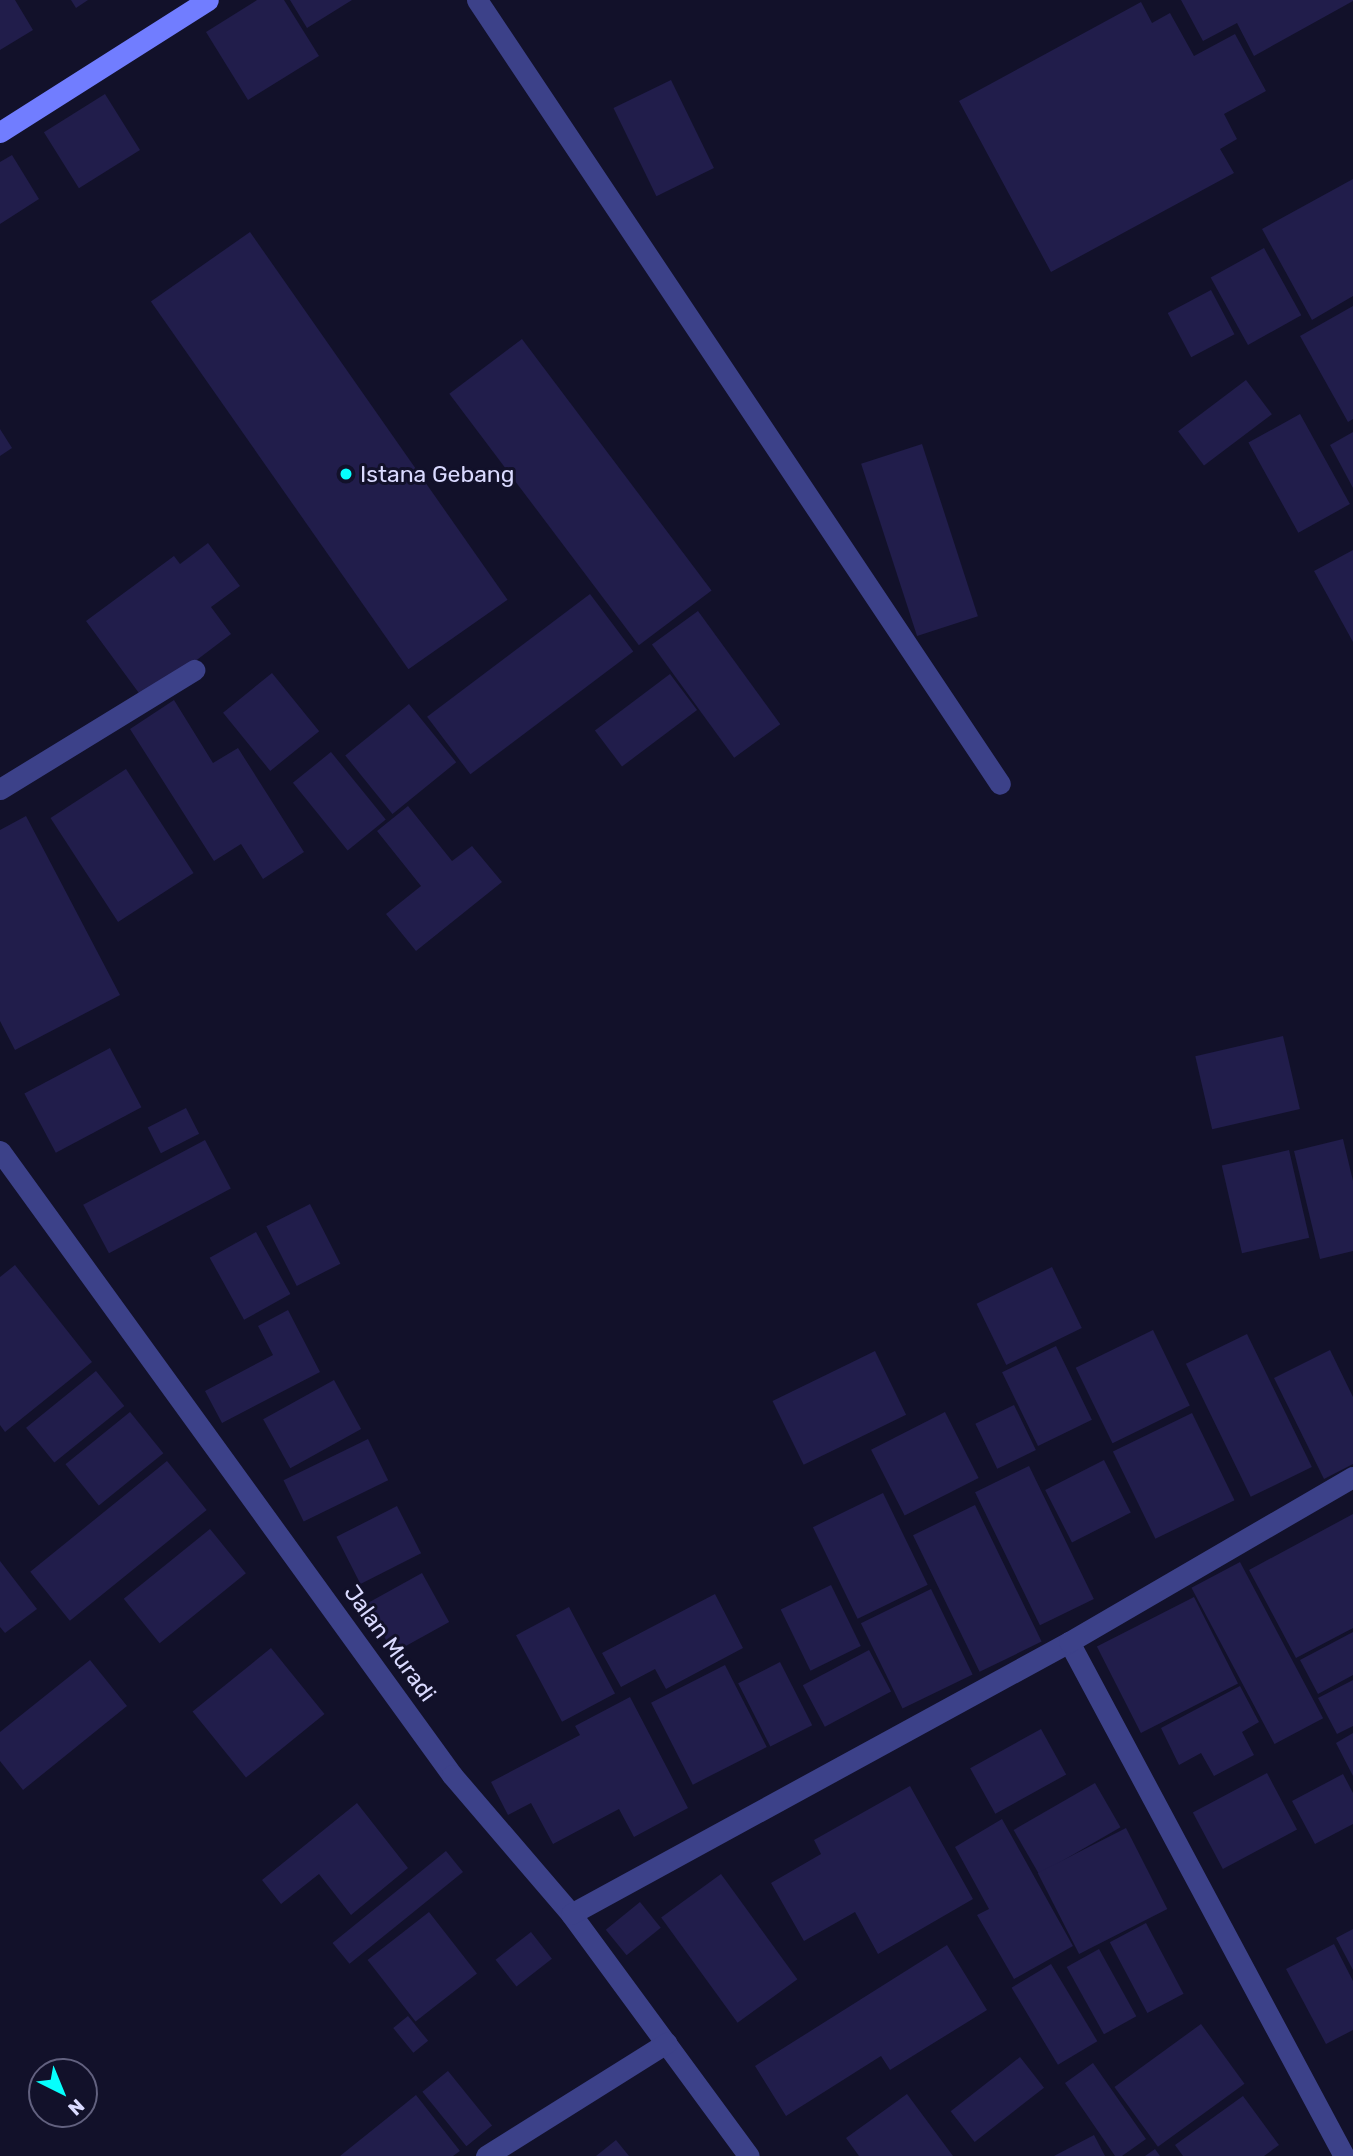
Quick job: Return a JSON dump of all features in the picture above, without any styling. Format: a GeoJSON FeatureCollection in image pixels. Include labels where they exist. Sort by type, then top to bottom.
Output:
{"type":"FeatureCollection","features":[{"type":"Feature","properties":{"kind":"main road"},"geometry":{"type":"LineString","coordinates":[[0,132],[208,0]]}},
{"type":"Feature","properties":{"kind":"street"},"geometry":{"type":"LineString","coordinates":[[477,0],[1000,784]]}},
{"type":"Feature","properties":{"kind":"street"},"geometry":{"type":"LineString","coordinates":[[0,789],[194,670]]}},
{"type":"Feature","properties":{"kind":"street","name":"Jalan Muradi"},"geometry":{"type":"LineString","coordinates":[[0,1151],[452,1775],[571,1914],[749,2156]]}},
{"type":"Feature","properties":{"kind":"street"},"geometry":{"type":"LineString","coordinates":[[571,1914],[1069,1642],[1353,1477]]}},
{"type":"Feature","properties":{"kind":"street"},"geometry":{"type":"LineString","coordinates":[[1069,1642],[1344,2156]]}},
{"type":"Feature","properties":{"kind":"street"},"geometry":{"type":"LineString","coordinates":[[486,2156],[666,2043]]}},
{"type":"Feature","properties":{"kind":"building"},"geometry":{"type":"Polygon","coordinates":[[[0,0],[15,0],[33,30],[0,50],[0,0]]]}},
{"type":"Feature","properties":{"kind":"building"},"geometry":{"type":"Polygon","coordinates":[[[71,0],[88,0],[76,8],[71,0]]]}},
{"type":"Feature","properties":{"kind":"building"},"geometry":{"type":"Polygon","coordinates":[[[257,0],[284,0],[319,56],[248,100],[206,32],[257,0]]]}},
{"type":"Feature","properties":{"kind":"building"},"geometry":{"type":"Polygon","coordinates":[[[290,0],[352,0],[307,28],[290,0]]]}},
{"type":"Feature","properties":{"kind":"building"},"geometry":{"type":"Polygon","coordinates":[[[1181,0],[1353,1],[1254,56],[1237,23],[1203,41],[1181,0]]]}},
{"type":"Feature","properties":{"kind":"building"},"geometry":{"type":"Polygon","coordinates":[[[1141,2],[1152,23],[1170,13],[1194,56],[1235,34],[1266,91],[1224,114],[1237,139],[1220,149],[1234,173],[1051,272],[959,101],[1141,2]]]}},
{"type":"Feature","properties":{"kind":"building"},"geometry":{"type":"Polygon","coordinates":[[[671,80],[714,168],[656,196],[613,108],[671,80]]]}},
{"type":"Feature","properties":{"kind":"building"},"geometry":{"type":"Polygon","coordinates":[[[105,94],[140,150],[79,188],[44,132],[105,94]]]}},
{"type":"Feature","properties":{"kind":"building"},"geometry":{"type":"Polygon","coordinates":[[[12,155],[39,199],[0,224],[0,162],[12,155]]]}},
{"type":"Feature","properties":{"kind":"building"},"geometry":{"type":"Polygon","coordinates":[[[1353,179],[1353,296],[1312,320],[1262,229],[1353,179]]]}},
{"type":"Feature","properties":{"kind":"building","name":"Istana Gebang"},"geometry":{"type":"Polygon","coordinates":[[[250,232],[508,600],[408,669],[151,301],[250,232]]]}},
{"type":"Feature","properties":{"kind":"building"},"geometry":{"type":"Polygon","coordinates":[[[1264,248],[1301,315],[1248,345],[1211,278],[1264,248]]]}},
{"type":"Feature","properties":{"kind":"building"},"geometry":{"type":"Polygon","coordinates":[[[1211,290],[1234,334],[1191,357],[1168,313],[1211,290]]]}},
{"type":"Feature","properties":{"kind":"building"},"geometry":{"type":"Polygon","coordinates":[[[1353,306],[1353,419],[1348,422],[1300,336],[1353,306]]]}},
{"type":"Feature","properties":{"kind":"building"},"geometry":{"type":"Polygon","coordinates":[[[522,339],[712,591],[639,645],[449,394],[522,339]]]}},
{"type":"Feature","properties":{"kind":"building"},"geometry":{"type":"Polygon","coordinates":[[[1246,380],[1272,414],[1204,465],[1178,431],[1246,380]]]}},
{"type":"Feature","properties":{"kind":"building"},"geometry":{"type":"Polygon","coordinates":[[[1300,414],[1350,504],[1298,533],[1248,443],[1300,414]]]}},
{"type":"Feature","properties":{"kind":"building"},"geometry":{"type":"Polygon","coordinates":[[[0,429],[12,448],[0,456],[0,429]]]}},
{"type":"Feature","properties":{"kind":"building"},"geometry":{"type":"Polygon","coordinates":[[[1353,432],[1353,488],[1330,445],[1353,432]]]}},
{"type":"Feature","properties":{"kind":"building"},"geometry":{"type":"Polygon","coordinates":[[[922,444],[978,616],[917,636],[861,464],[922,444]]]}},
{"type":"Feature","properties":{"kind":"building"},"geometry":{"type":"Polygon","coordinates":[[[208,543],[240,586],[211,607],[231,634],[144,700],[86,621],[174,556],[180,564],[208,543]]]}},
{"type":"Feature","properties":{"kind":"building"},"geometry":{"type":"Polygon","coordinates":[[[1353,550],[1353,642],[1314,571],[1353,550]]]}},
{"type":"Feature","properties":{"kind":"building"},"geometry":{"type":"Polygon","coordinates":[[[590,594],[633,652],[470,774],[427,717],[590,594]]]}},
{"type":"Feature","properties":{"kind":"building"},"geometry":{"type":"Polygon","coordinates":[[[698,611],[780,724],[734,758],[652,645],[698,611]]]}},
{"type":"Feature","properties":{"kind":"building"},"geometry":{"type":"Polygon","coordinates":[[[272,673],[319,731],[270,771],[223,713],[272,673]]]}},
{"type":"Feature","properties":{"kind":"building"},"geometry":{"type":"Polygon","coordinates":[[[670,674],[697,710],[622,767],[595,731],[670,674]]]}},
{"type":"Feature","properties":{"kind":"building"},"geometry":{"type":"Polygon","coordinates":[[[174,700],[213,763],[238,748],[304,852],[263,879],[241,844],[214,861],[130,729],[174,700]]]}},
{"type":"Feature","properties":{"kind":"building"},"geometry":{"type":"Polygon","coordinates":[[[409,704],[456,762],[392,814],[345,756],[409,704]]]}},
{"type":"Feature","properties":{"kind":"building"},"geometry":{"type":"Polygon","coordinates":[[[331,752],[386,820],[348,850],[293,783],[331,752]]]}},
{"type":"Feature","properties":{"kind":"building"},"geometry":{"type":"Polygon","coordinates":[[[126,769],[194,873],[118,922],[51,818],[126,769]]]}},
{"type":"Feature","properties":{"kind":"building"},"geometry":{"type":"Polygon","coordinates":[[[408,806],[452,861],[472,846],[502,882],[416,951],[386,914],[421,886],[377,831],[408,806]]]}},
{"type":"Feature","properties":{"kind":"building"},"geometry":{"type":"Polygon","coordinates":[[[26,816],[120,995],[15,1050],[0,1021],[0,830],[26,816]]]}},
{"type":"Feature","properties":{"kind":"building"},"geometry":{"type":"Polygon","coordinates":[[[1283,1036],[1300,1109],[1212,1129],[1195,1056],[1283,1036]]]}},
{"type":"Feature","properties":{"kind":"building"},"geometry":{"type":"Polygon","coordinates":[[[110,1048],[141,1107],[56,1153],[24,1094],[110,1048]]]}},
{"type":"Feature","properties":{"kind":"building"},"geometry":{"type":"Polygon","coordinates":[[[186,1108],[199,1134],[161,1153],[148,1128],[186,1108]]]}},
{"type":"Feature","properties":{"kind":"building"},"geometry":{"type":"Polygon","coordinates":[[[1343,1139],[1353,1181],[1353,1251],[1320,1259],[1294,1151],[1343,1139]]]}},
{"type":"Feature","properties":{"kind":"building"},"geometry":{"type":"Polygon","coordinates":[[[205,1140],[231,1189],[109,1253],[83,1205],[205,1140]]]}},
{"type":"Feature","properties":{"kind":"building"},"geometry":{"type":"Polygon","coordinates":[[[1289,1150],[1309,1238],[1242,1253],[1222,1166],[1289,1150]]]}},
{"type":"Feature","properties":{"kind":"building"},"geometry":{"type":"Polygon","coordinates":[[[310,1204],[340,1264],[297,1286],[266,1226],[310,1204]]]}},
{"type":"Feature","properties":{"kind":"building"},"geometry":{"type":"Polygon","coordinates":[[[256,1232],[290,1294],[244,1320],[210,1258],[256,1232]]]}},
{"type":"Feature","properties":{"kind":"building"},"geometry":{"type":"Polygon","coordinates":[[[15,1265],[92,1362],[5,1432],[0,1425],[0,1277],[15,1265]]]}},
{"type":"Feature","properties":{"kind":"building"},"geometry":{"type":"Polygon","coordinates":[[[1052,1267],[1082,1328],[1006,1365],[977,1304],[1052,1267]]]}},
{"type":"Feature","properties":{"kind":"building"},"geometry":{"type":"Polygon","coordinates":[[[288,1310],[320,1372],[222,1423],[205,1391],[273,1355],[258,1326],[288,1310]]]}},
{"type":"Feature","properties":{"kind":"building"},"geometry":{"type":"Polygon","coordinates":[[[1153,1330],[1190,1405],[1113,1443],[1076,1368],[1153,1330]]]}},
{"type":"Feature","properties":{"kind":"building"},"geometry":{"type":"Polygon","coordinates":[[[1247,1334],[1312,1467],[1251,1497],[1186,1364],[1247,1334]]]}},
{"type":"Feature","properties":{"kind":"building"},"geometry":{"type":"Polygon","coordinates":[[[1056,1346],[1092,1420],[1038,1446],[1002,1372],[1056,1346]]]}},
{"type":"Feature","properties":{"kind":"building"},"geometry":{"type":"Polygon","coordinates":[[[1330,1350],[1353,1397],[1353,1464],[1324,1479],[1274,1378],[1330,1350]]]}},
{"type":"Feature","properties":{"kind":"building"},"geometry":{"type":"Polygon","coordinates":[[[875,1351],[906,1415],[804,1465],[773,1401],[875,1351]]]}},
{"type":"Feature","properties":{"kind":"building"},"geometry":{"type":"Polygon","coordinates":[[[96,1371],[124,1406],[54,1463],[26,1428],[96,1371]]]}},
{"type":"Feature","properties":{"kind":"building"},"geometry":{"type":"Polygon","coordinates":[[[334,1380],[361,1429],[290,1468],[263,1419],[334,1380]]]}},
{"type":"Feature","properties":{"kind":"building"},"geometry":{"type":"Polygon","coordinates":[[[1014,1405],[1036,1450],[997,1469],[975,1424],[1014,1405]]]}},
{"type":"Feature","properties":{"kind":"building"},"geometry":{"type":"Polygon","coordinates":[[[130,1412],[163,1453],[99,1505],[65,1464],[130,1412]]]}},
{"type":"Feature","properties":{"kind":"building"},"geometry":{"type":"Polygon","coordinates":[[[945,1412],[979,1478],[905,1516],[871,1450],[945,1412]]]}},
{"type":"Feature","properties":{"kind":"building"},"geometry":{"type":"Polygon","coordinates":[[[1192,1413],[1235,1500],[1155,1539],[1113,1452],[1192,1413]]]}},
{"type":"Feature","properties":{"kind":"building"},"geometry":{"type":"Polygon","coordinates":[[[368,1439],[388,1480],[304,1522],[284,1480],[368,1439]]]}},
{"type":"Feature","properties":{"kind":"building"},"geometry":{"type":"Polygon","coordinates":[[[1104,1460],[1131,1513],[1072,1543],[1045,1490],[1104,1460]]]}},
{"type":"Feature","properties":{"kind":"building"},"geometry":{"type":"Polygon","coordinates":[[[167,1461],[207,1510],[70,1621],[30,1572],[167,1461]]]}},
{"type":"Feature","properties":{"kind":"building"},"geometry":{"type":"Polygon","coordinates":[[[1029,1466],[1094,1599],[1040,1625],[975,1492],[1029,1466]]]}},
{"type":"Feature","properties":{"kind":"building"},"geometry":{"type":"Polygon","coordinates":[[[883,1493],[928,1585],[858,1619],[813,1527],[883,1493]]]}},
{"type":"Feature","properties":{"kind":"building"},"geometry":{"type":"Polygon","coordinates":[[[975,1505],[1042,1642],[980,1672],[913,1535],[975,1505]]]}},
{"type":"Feature","properties":{"kind":"building"},"geometry":{"type":"Polygon","coordinates":[[[397,1506],[421,1553],[360,1584],[336,1537],[397,1506]]]}},
{"type":"Feature","properties":{"kind":"building"},"geometry":{"type":"Polygon","coordinates":[[[1353,1514],[1353,1628],[1296,1658],[1249,1570],[1353,1514]]]}},
{"type":"Feature","properties":{"kind":"building"},"geometry":{"type":"Polygon","coordinates":[[[210,1529],[246,1573],[160,1643],[124,1599],[210,1529]]]}},
{"type":"Feature","properties":{"kind":"building"},"geometry":{"type":"Polygon","coordinates":[[[0,1561],[37,1609],[5,1633],[0,1627],[0,1561]]]}},
{"type":"Feature","properties":{"kind":"building"},"geometry":{"type":"Polygon","coordinates":[[[1240,1562],[1323,1718],[1275,1744],[1191,1588],[1240,1562]]]}},
{"type":"Feature","properties":{"kind":"building"},"geometry":{"type":"Polygon","coordinates":[[[422,1573],[449,1622],[393,1653],[366,1604],[422,1573]]]}},
{"type":"Feature","properties":{"kind":"building"},"geometry":{"type":"Polygon","coordinates":[[[831,1585],[861,1646],[810,1671],[781,1610],[831,1585]]]}},
{"type":"Feature","properties":{"kind":"building"},"geometry":{"type":"Polygon","coordinates":[[[931,1589],[973,1674],[903,1709],[861,1623],[931,1589]]]}},
{"type":"Feature","properties":{"kind":"building"},"geometry":{"type":"Polygon","coordinates":[[[715,1594],[743,1648],[666,1689],[655,1669],[621,1687],[602,1653],[715,1594]]]}},
{"type":"Feature","properties":{"kind":"building"},"geometry":{"type":"Polygon","coordinates":[[[1194,1597],[1238,1683],[1141,1733],[1097,1646],[1194,1597]]]}},
{"type":"Feature","properties":{"kind":"building"},"geometry":{"type":"Polygon","coordinates":[[[569,1607],[615,1694],[562,1722],[516,1635],[569,1607]]]}},
{"type":"Feature","properties":{"kind":"building"},"geometry":{"type":"Polygon","coordinates":[[[1353,1632],[1353,1675],[1318,1694],[1300,1660],[1353,1632]]]}},
{"type":"Feature","properties":{"kind":"building"},"geometry":{"type":"Polygon","coordinates":[[[271,1648],[324,1714],[246,1778],[193,1712],[271,1648]]]}},
{"type":"Feature","properties":{"kind":"building"},"geometry":{"type":"Polygon","coordinates":[[[869,1650],[891,1691],[825,1727],[803,1685],[869,1650]]]}},
{"type":"Feature","properties":{"kind":"building"},"geometry":{"type":"Polygon","coordinates":[[[90,1660],[127,1706],[23,1790],[0,1761],[0,1732],[90,1660]]]}},
{"type":"Feature","properties":{"kind":"building"},"geometry":{"type":"Polygon","coordinates":[[[780,1662],[812,1725],[770,1747],[738,1683],[780,1662]]]}},
{"type":"Feature","properties":{"kind":"building"},"geometry":{"type":"Polygon","coordinates":[[[725,1665],[767,1747],[693,1785],[651,1703],[725,1665]]]}},
{"type":"Feature","properties":{"kind":"building"},"geometry":{"type":"Polygon","coordinates":[[[1353,1680],[1353,1726],[1337,1734],[1318,1698],[1353,1680]]]}},
{"type":"Feature","properties":{"kind":"building"},"geometry":{"type":"Polygon","coordinates":[[[1240,1686],[1259,1722],[1242,1732],[1254,1755],[1214,1776],[1201,1753],[1179,1765],[1161,1728],[1240,1686]]]}},
{"type":"Feature","properties":{"kind":"building"},"geometry":{"type":"Polygon","coordinates":[[[630,1697],[688,1808],[634,1837],[619,1809],[553,1844],[531,1803],[508,1815],[491,1782],[580,1735],[575,1726],[630,1697]]]}},
{"type":"Feature","properties":{"kind":"building"},"geometry":{"type":"Polygon","coordinates":[[[1041,1729],[1066,1774],[995,1814],[970,1768],[1041,1729]]]}},
{"type":"Feature","properties":{"kind":"building"},"geometry":{"type":"Polygon","coordinates":[[[1353,1733],[1353,1776],[1336,1743],[1353,1733]]]}},
{"type":"Feature","properties":{"kind":"building"},"geometry":{"type":"Polygon","coordinates":[[[1267,1773],[1297,1830],[1223,1869],[1193,1812],[1267,1773]]]}},
{"type":"Feature","properties":{"kind":"building"},"geometry":{"type":"Polygon","coordinates":[[[1343,1774],[1353,1793],[1353,1824],[1315,1844],[1292,1801],[1343,1774]]]}},
{"type":"Feature","properties":{"kind":"building"},"geometry":{"type":"Polygon","coordinates":[[[1095,1783],[1120,1827],[1039,1874],[1014,1830],[1095,1783]]]}},
{"type":"Feature","properties":{"kind":"building"},"geometry":{"type":"Polygon","coordinates":[[[910,1786],[973,1899],[878,1954],[855,1912],[804,1941],[771,1883],[821,1854],[814,1840],[910,1786]]]}},
{"type":"Feature","properties":{"kind":"building"},"geometry":{"type":"Polygon","coordinates":[[[357,1803],[408,1868],[351,1915],[319,1874],[281,1904],[262,1880],[357,1803]]]}},
{"type":"Feature","properties":{"kind":"building"},"geometry":{"type":"Polygon","coordinates":[[[1002,1819],[1073,1946],[1014,1979],[977,1915],[989,1909],[955,1847],[1002,1819]]]}},
{"type":"Feature","properties":{"kind":"building"},"geometry":{"type":"Polygon","coordinates":[[[1126,1828],[1167,1909],[1079,1954],[1038,1873],[1126,1828]]]}},
{"type":"Feature","properties":{"kind":"building"},"geometry":{"type":"Polygon","coordinates":[[[446,1851],[463,1872],[350,1964],[333,1943],[446,1851]]]}},
{"type":"Feature","properties":{"kind":"building"},"geometry":{"type":"Polygon","coordinates":[[[721,1874],[797,1979],[738,2023],[661,1917],[721,1874]]]}},
{"type":"Feature","properties":{"kind":"building"},"geometry":{"type":"Polygon","coordinates":[[[640,1902],[661,1928],[627,1955],[606,1930],[640,1902]]]}},
{"type":"Feature","properties":{"kind":"building"},"geometry":{"type":"Polygon","coordinates":[[[429,1912],[477,1973],[416,2021],[368,1960],[429,1912]]]}},
{"type":"Feature","properties":{"kind":"building"},"geometry":{"type":"Polygon","coordinates":[[[1146,1923],[1184,1994],[1147,2013],[1110,1942],[1146,1923]]]}},
{"type":"Feature","properties":{"kind":"building"},"geometry":{"type":"Polygon","coordinates":[[[1353,1929],[1353,1970],[1336,1938],[1353,1929]]]}},
{"type":"Feature","properties":{"kind":"building"},"geometry":{"type":"Polygon","coordinates":[[[531,1932],[552,1959],[516,1986],[496,1960],[531,1932]]]}},
{"type":"Feature","properties":{"kind":"building"},"geometry":{"type":"Polygon","coordinates":[[[1334,1944],[1353,1981],[1353,2030],[1326,2044],[1286,1969],[1334,1944]]]}},
{"type":"Feature","properties":{"kind":"building"},"geometry":{"type":"Polygon","coordinates":[[[947,1945],[987,2010],[890,2070],[881,2056],[786,2116],[755,2066],[947,1945]]]}},
{"type":"Feature","properties":{"kind":"building"},"geometry":{"type":"Polygon","coordinates":[[[1099,1949],[1136,2016],[1104,2034],[1067,1967],[1099,1949]]]}},
{"type":"Feature","properties":{"kind":"building"},"geometry":{"type":"Polygon","coordinates":[[[1051,1964],[1097,2041],[1058,2065],[1012,1988],[1051,1964]]]}},
{"type":"Feature","properties":{"kind":"building"},"geometry":{"type":"Polygon","coordinates":[[[408,2016],[428,2041],[413,2053],[393,2028],[408,2016]]]}},
{"type":"Feature","properties":{"kind":"building"},"geometry":{"type":"Polygon","coordinates":[[[1201,2024],[1244,2084],[1158,2147],[1114,2087],[1201,2024]]]}},
{"type":"Feature","properties":{"kind":"building"},"geometry":{"type":"Polygon","coordinates":[[[1020,2057],[1044,2088],[975,2142],[951,2111],[1020,2057]]]}},
{"type":"Feature","properties":{"kind":"building"},"geometry":{"type":"Polygon","coordinates":[[[1093,2063],[1146,2139],[1122,2156],[1115,2156],[1065,2083],[1093,2063]]]}},
{"type":"Feature","properties":{"kind":"building"},"geometry":{"type":"Polygon","coordinates":[[[448,2071],[492,2125],[466,2146],[422,2092],[448,2071]]]}},
{"type":"Feature","properties":{"kind":"building"},"geometry":{"type":"Polygon","coordinates":[[[907,2094],[953,2156],[859,2156],[846,2138],[907,2094]]]}},
{"type":"Feature","properties":{"kind":"building"},"geometry":{"type":"Polygon","coordinates":[[[416,2095],[460,2151],[453,2156],[340,2156],[416,2095]]]}},
{"type":"Feature","properties":{"kind":"building"},"geometry":{"type":"Polygon","coordinates":[[[1243,2096],[1279,2145],[1264,2156],[1183,2156],[1175,2145],[1243,2096]]]}},
{"type":"Feature","properties":{"kind":"building"},"geometry":{"type":"Polygon","coordinates":[[[1094,2135],[1105,2156],[1054,2156],[1094,2135]]]}},
{"type":"Feature","properties":{"kind":"building"},"geometry":{"type":"Polygon","coordinates":[[[616,2140],[629,2156],[596,2156],[616,2140]]]}},
{"type":"Feature","properties":{"kind":"building"},"geometry":{"type":"Polygon","coordinates":[[[1155,2149],[1160,2156],[1145,2156],[1155,2149]]]}},
{"type":"Feature","properties":{"kind":"place","name":"Istana Gebang"},"geometry":{"type":"Point","coordinates":[346,474]}}]}
